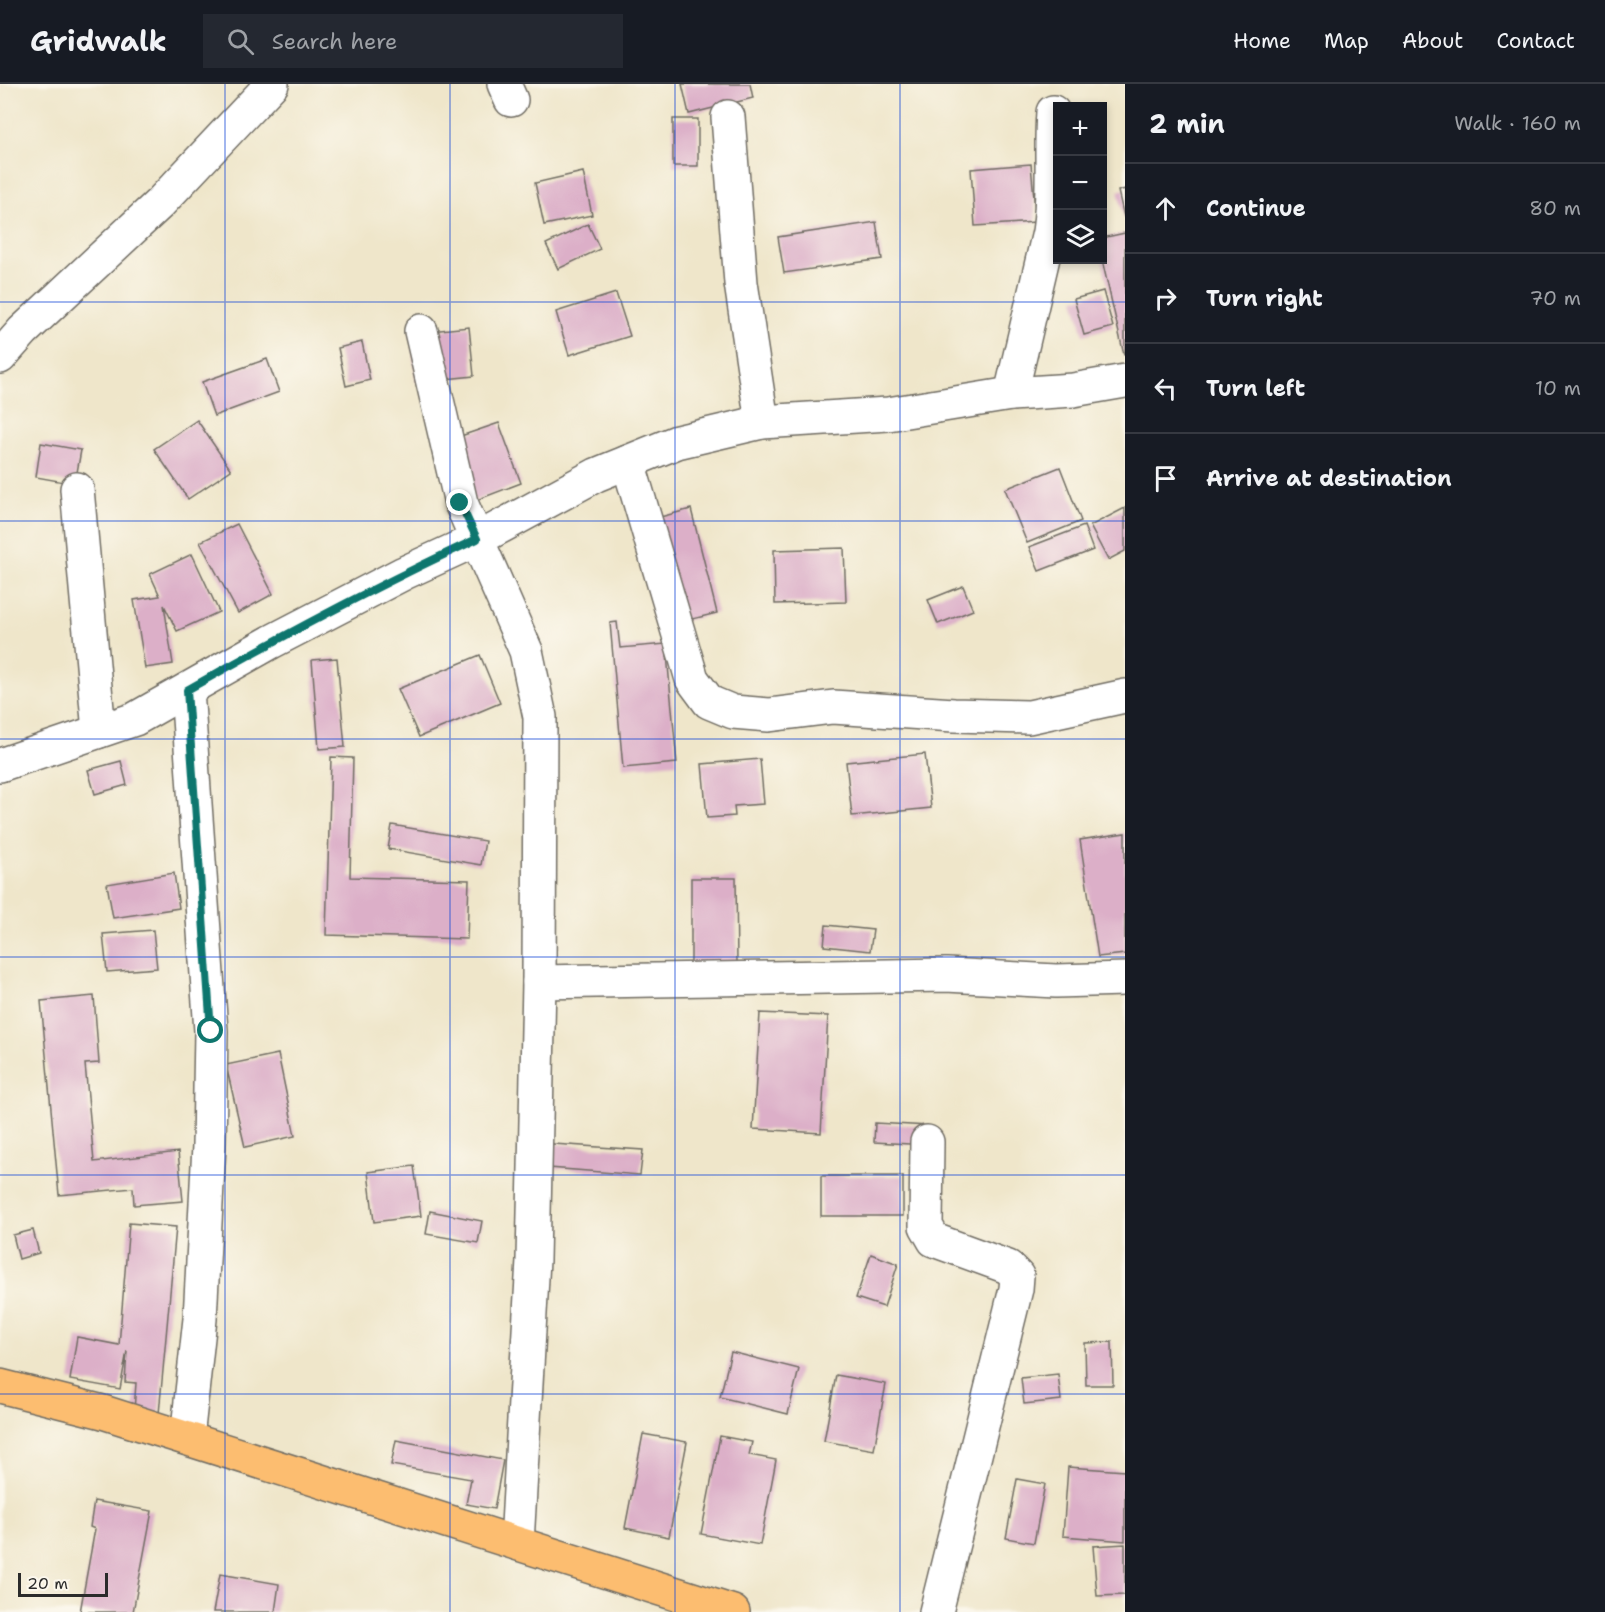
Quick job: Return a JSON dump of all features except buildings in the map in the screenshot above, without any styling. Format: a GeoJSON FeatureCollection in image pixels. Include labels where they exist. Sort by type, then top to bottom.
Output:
{"type":"FeatureCollection","features":[{"type":"Feature","properties":{"kind":"main road"},"geometry":{"type":"LineString","coordinates":[[0,1386],[103,1412],[733,1612]]}},
{"type":"Feature","properties":{"kind":"street"},"geometry":{"type":"LineString","coordinates":[[0,357],[23,331],[160,203],[272,84]]}},
{"type":"Feature","properties":{"kind":"street"},"geometry":{"type":"LineString","coordinates":[[1011,394],[1049,232],[1052,208],[1053,112]]}},
{"type":"Feature","properties":{"kind":"street"},"geometry":{"type":"LineString","coordinates":[[728,117],[741,283],[762,422]]}},
{"type":"Feature","properties":{"kind":"street"},"geometry":{"type":"LineString","coordinates":[[421,331],[460,503],[526,651],[540,717],[540,982],[533,1260],[517,1543]]}},
{"type":"Feature","properties":{"kind":"street"},"geometry":{"type":"LineString","coordinates":[[0,765],[135,719],[271,642],[394,578],[477,539],[596,475],[677,442],[762,422],[888,414],[1011,394],[1073,390],[1125,381]]}},
{"type":"Feature","properties":{"kind":"street"},"geometry":{"type":"LineString","coordinates":[[628,462],[692,678],[709,702],[733,712],[769,715],[833,707],[954,715],[1029,717],[1125,696]]}},
{"type":"Feature","properties":{"kind":"street"},"geometry":{"type":"LineString","coordinates":[[77,489],[99,731]]}},
{"type":"Feature","properties":{"kind":"street"},"geometry":{"type":"LineString","coordinates":[[187,690],[211,1031],[209,1146],[200,1319],[187,1438]]}},
{"type":"Feature","properties":{"kind":"street"},"geometry":{"type":"LineString","coordinates":[[540,982],[946,975],[1056,981],[1125,979]]}},
{"type":"Feature","properties":{"kind":"street"},"geometry":{"type":"LineString","coordinates":[[927,1142],[926,1226],[934,1240],[1008,1267],[1017,1276],[1016,1289],[936,1612]]}},
{"type":"Feature","properties":{"kind":"route"},"geometry":{"type":"LineString","coordinates":[[211,1031],[187,690],[271,642],[404,573],[477,539],[460,503]]}}]}
